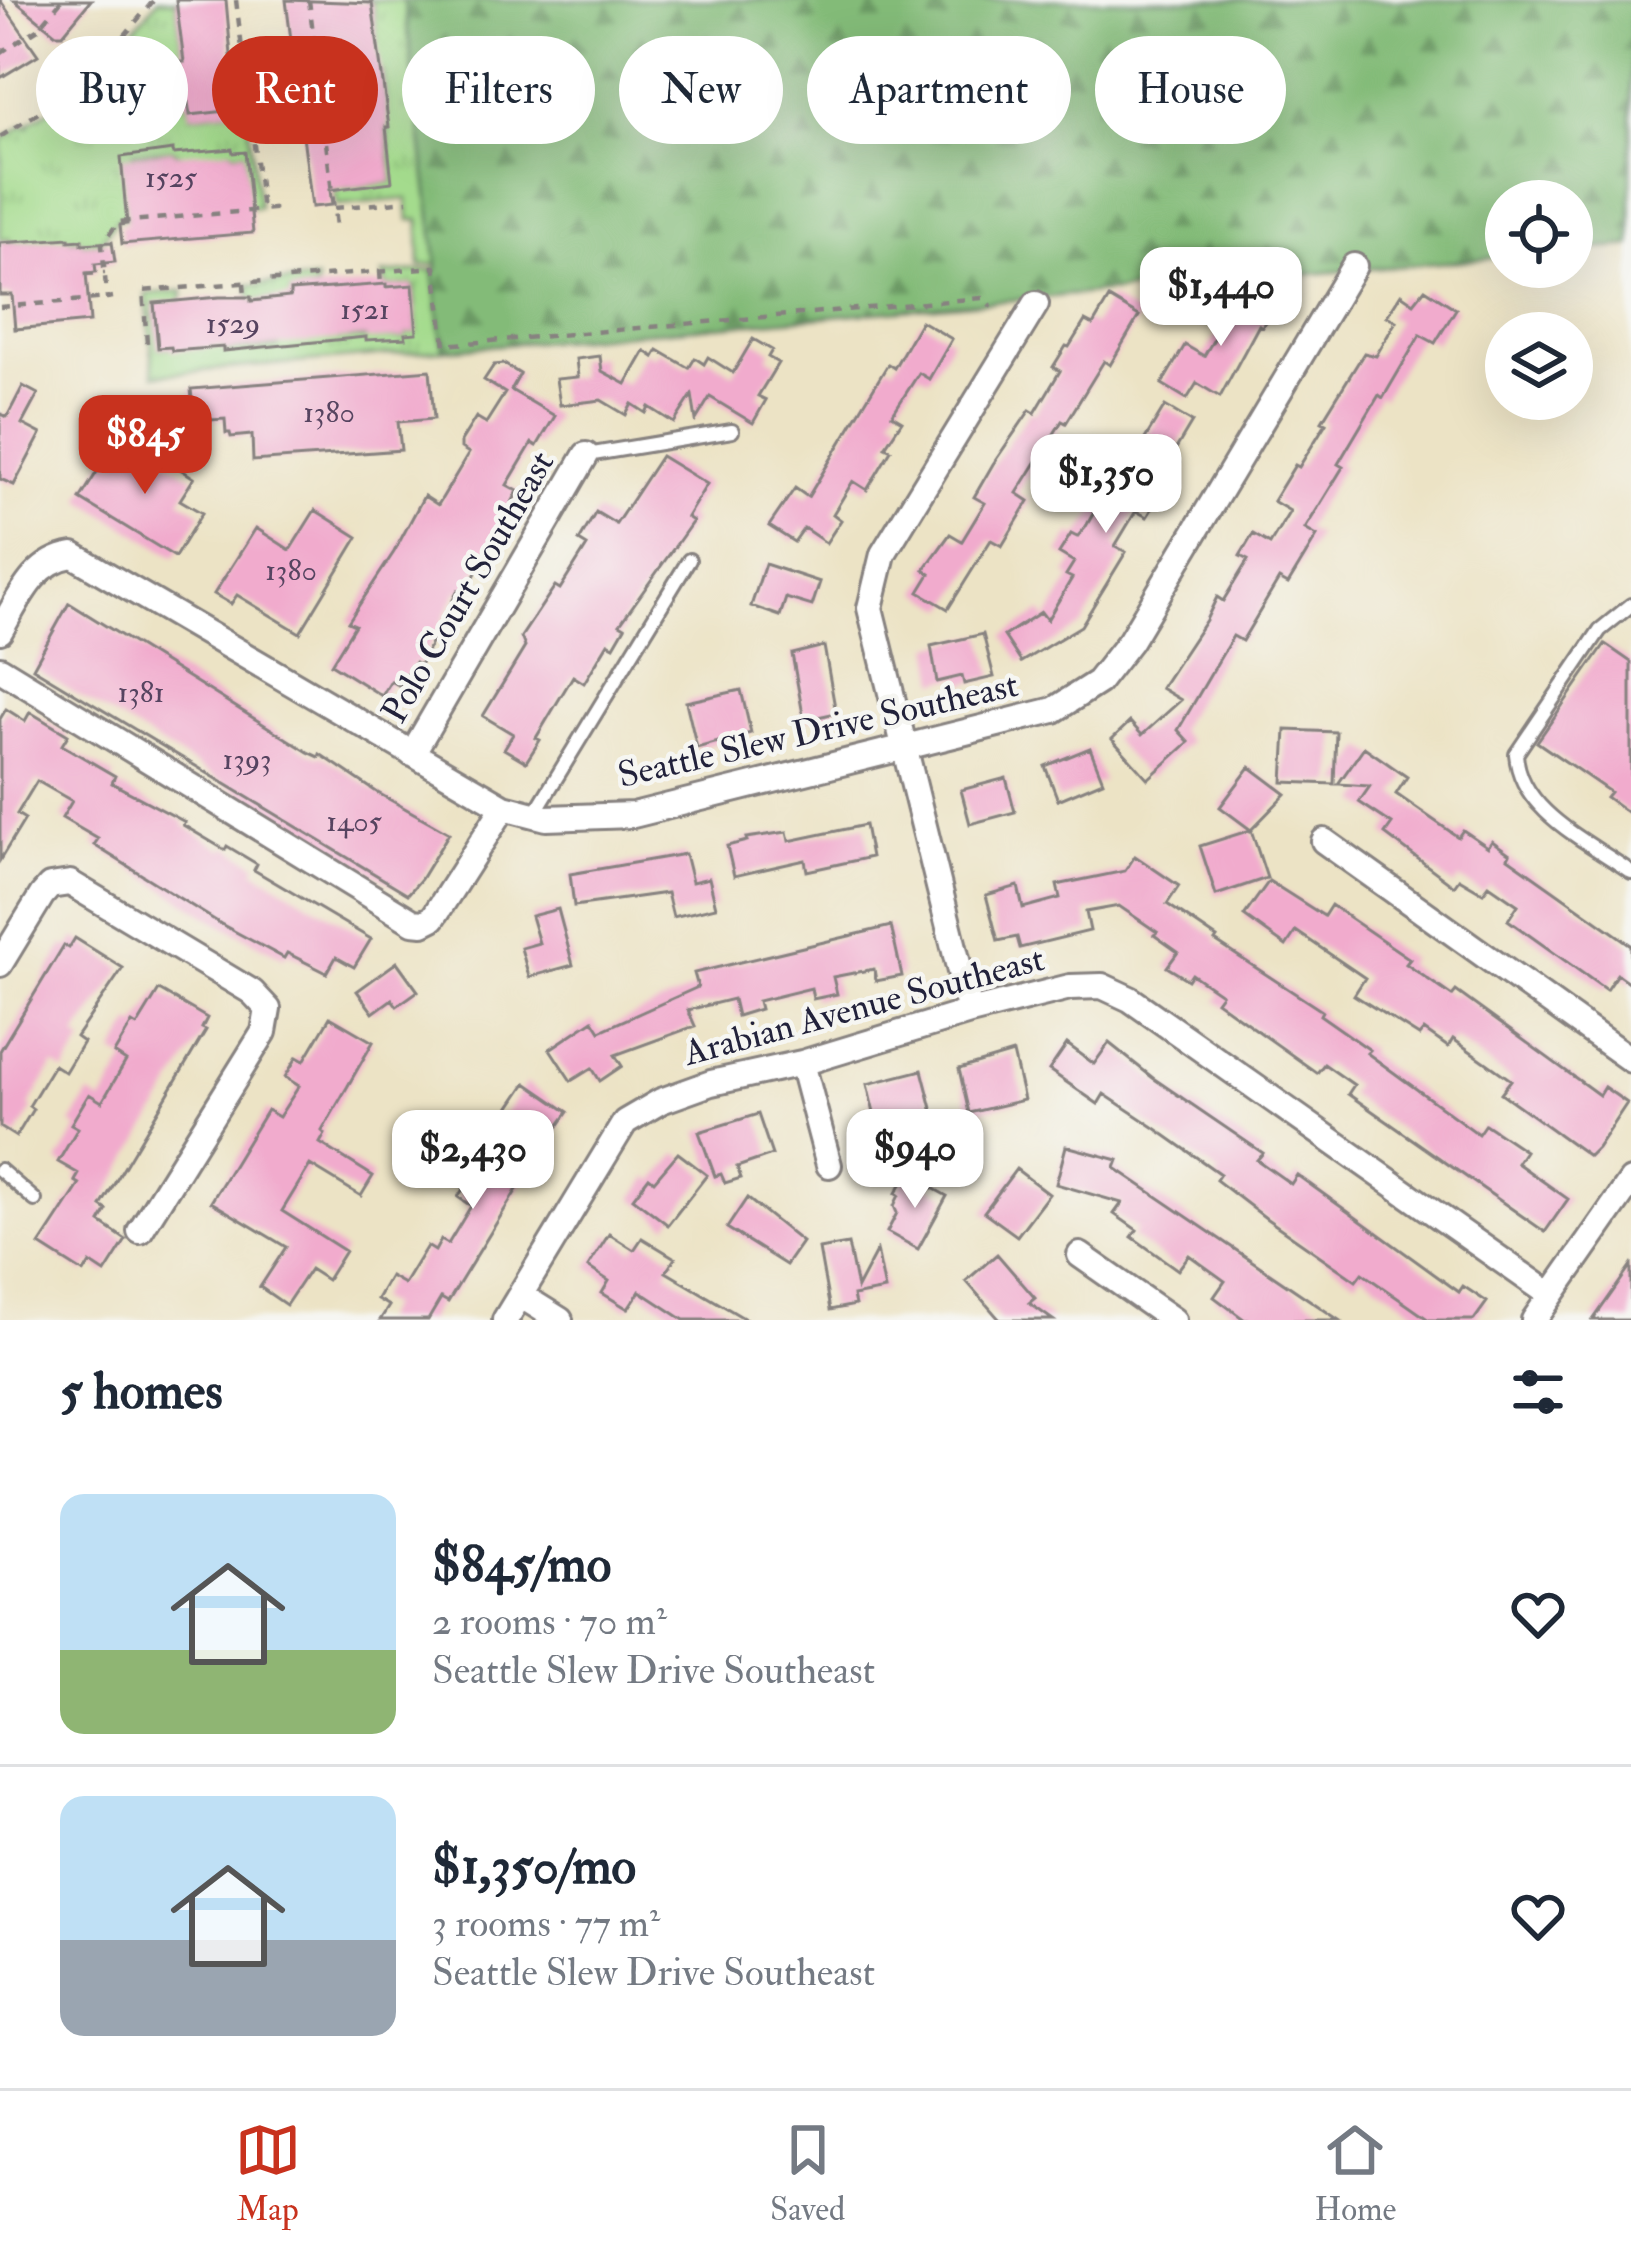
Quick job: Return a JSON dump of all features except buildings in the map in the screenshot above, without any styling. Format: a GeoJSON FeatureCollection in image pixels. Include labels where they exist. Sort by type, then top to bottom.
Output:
{"type":"FeatureCollection","features":[{"type":"Feature","properties":{"kind":"street","name":"Seattle Slew Drive Southeast"},"geometry":{"type":"LineString","coordinates":[[0,631],[30,580],[55,558],[73,555],[503,807],[532,817],[633,815],[1054,710],[1098,682],[1130,641],[1354,266]]}},
{"type":"Feature","properties":{"kind":"street"},"geometry":{"type":"LineString","coordinates":[[970,1012],[870,608],[876,572],[897,530],[1036,304]]}},
{"type":"Feature","properties":{"kind":"street","name":"Polo Court Southeast"},"geometry":{"type":"LineString","coordinates":[[412,754],[586,455]]}},
{"type":"Feature","properties":{"kind":"street"},"geometry":{"type":"LineString","coordinates":[[0,669],[413,922],[433,918],[503,807]]}},
{"type":"Feature","properties":{"kind":"street"},"geometry":{"type":"LineString","coordinates":[[1324,841],[1631,1060]]}},
{"type":"Feature","properties":{"kind":"street"},"geometry":{"type":"LineString","coordinates":[[4,950],[42,895],[59,883],[79,888],[233,981],[263,1001],[268,1010],[265,1032],[140,1231]]}},
{"type":"Feature","properties":{"kind":"street","name":"Arabian Avenue Southeast"},"geometry":{"type":"LineString","coordinates":[[505,1320],[625,1122],[661,1101],[970,1012],[1070,987],[1102,986],[1130,999],[1552,1295]]}},
{"type":"Feature","properties":{"kind":"street"},"geometry":{"type":"LineString","coordinates":[[802,1063],[830,1165]]}},
{"type":"Feature","properties":{"kind":"street"},"geometry":{"type":"LineString","coordinates":[[1534,1320],[1631,1181]]}},
{"type":"Feature","properties":{"kind":"street"},"geometry":{"type":"LineString","coordinates":[[1080,1256],[1173,1320]]}},
{"type":"Feature","properties":{"kind":"street"},"geometry":{"type":"LineString","coordinates":[[520,1295],[560,1320]]}},
{"type":"Feature","properties":{"kind":"lane"},"geometry":{"type":"LineString","coordinates":[[586,455],[732,431]]}},
{"type":"Feature","properties":{"kind":"lane"},"geometry":{"type":"LineString","coordinates":[[532,817],[689,560]]}},
{"type":"Feature","properties":{"kind":"lane"},"geometry":{"type":"LineString","coordinates":[[1631,605],[1600,630],[1516,754],[1517,772],[1527,795],[1631,872]]}},
{"type":"Feature","properties":{"kind":"lane"},"geometry":{"type":"LineString","coordinates":[[0,1170],[35,1200]]}},
{"type":"Feature","properties":{"kind":"path"},"geometry":{"type":"LineString","coordinates":[[0,137],[84,84],[154,0]]}},
{"type":"Feature","properties":{"kind":"path"},"geometry":{"type":"LineString","coordinates":[[236,0],[262,210]]}},
{"type":"Feature","properties":{"kind":"path"},"geometry":{"type":"LineString","coordinates":[[309,0],[316,36]]}},
{"type":"Feature","properties":{"kind":"path"},"geometry":{"type":"LineString","coordinates":[[0,52],[38,29],[57,2]]}},
{"type":"Feature","properties":{"kind":"path"},"geometry":{"type":"LineString","coordinates":[[327,144],[336,226]]}},
{"type":"Feature","properties":{"kind":"path"},"geometry":{"type":"LineString","coordinates":[[329,160],[340,159]]}},
{"type":"Feature","properties":{"kind":"path"},"geometry":{"type":"LineString","coordinates":[[334,208],[408,201]]}},
{"type":"Feature","properties":{"kind":"path"},"geometry":{"type":"LineString","coordinates":[[157,206],[158,218]]}},
{"type":"Feature","properties":{"kind":"path"},"geometry":{"type":"LineString","coordinates":[[0,307],[54,298],[110,297],[98,254],[118,222],[218,209],[284,208]]}},
{"type":"Feature","properties":{"kind":"path"},"geometry":{"type":"LineString","coordinates":[[146,344],[143,292],[435,267],[445,345],[982,298],[992,307]]}},
{"type":"Feature","properties":{"kind":"path"},"geometry":{"type":"LineString","coordinates":[[85,274],[105,272]]}},
{"type":"Feature","properties":{"kind":"path"},"geometry":{"type":"LineString","coordinates":[[380,272],[381,285]]}},
{"type":"Feature","properties":{"kind":"path"},"geometry":{"type":"LineString","coordinates":[[320,277],[321,286]]}},
{"type":"Feature","properties":{"kind":"path"},"geometry":{"type":"LineString","coordinates":[[244,283],[245,297]]}},
{"type":"Feature","properties":{"kind":"green space"},"geometry":{"type":"Polygon","coordinates":[[[158,0],[179,0],[181,36],[128,36],[158,0]]]}},
{"type":"Feature","properties":{"kind":"green space"},"geometry":{"type":"Polygon","coordinates":[[[367,0],[404,0],[408,36],[402,36],[402,144],[422,144],[437,264],[420,266],[419,220],[409,220],[407,199],[337,205],[331,164],[344,188],[392,182],[372,4],[367,0]]]}},
{"type":"Feature","properties":{"kind":"green space"},"geometry":{"type":"Polygon","coordinates":[[[404,0],[1631,0],[1631,246],[1593,249],[1593,180],[1485,180],[1485,259],[443,350],[422,144],[595,144],[595,36],[408,36],[404,0]]]}},
{"type":"Feature","properties":{"kind":"green space"},"geometry":{"type":"Polygon","coordinates":[[[189,102],[191,115],[212,113],[212,144],[251,144],[259,207],[221,211],[248,198],[244,152],[184,157],[172,150],[133,153],[154,216],[117,219],[100,243],[0,240],[2,139],[36,118],[36,144],[188,144],[189,102]]]}},
{"type":"Feature","properties":{"kind":"green space"},"geometry":{"type":"Polygon","coordinates":[[[433,270],[443,350],[154,375],[146,294],[183,291],[182,301],[154,304],[159,348],[222,343],[224,351],[278,347],[274,299],[251,301],[248,285],[317,280],[316,289],[290,292],[294,339],[405,338],[417,332],[414,286],[386,287],[383,274],[433,270]]]}}]}
